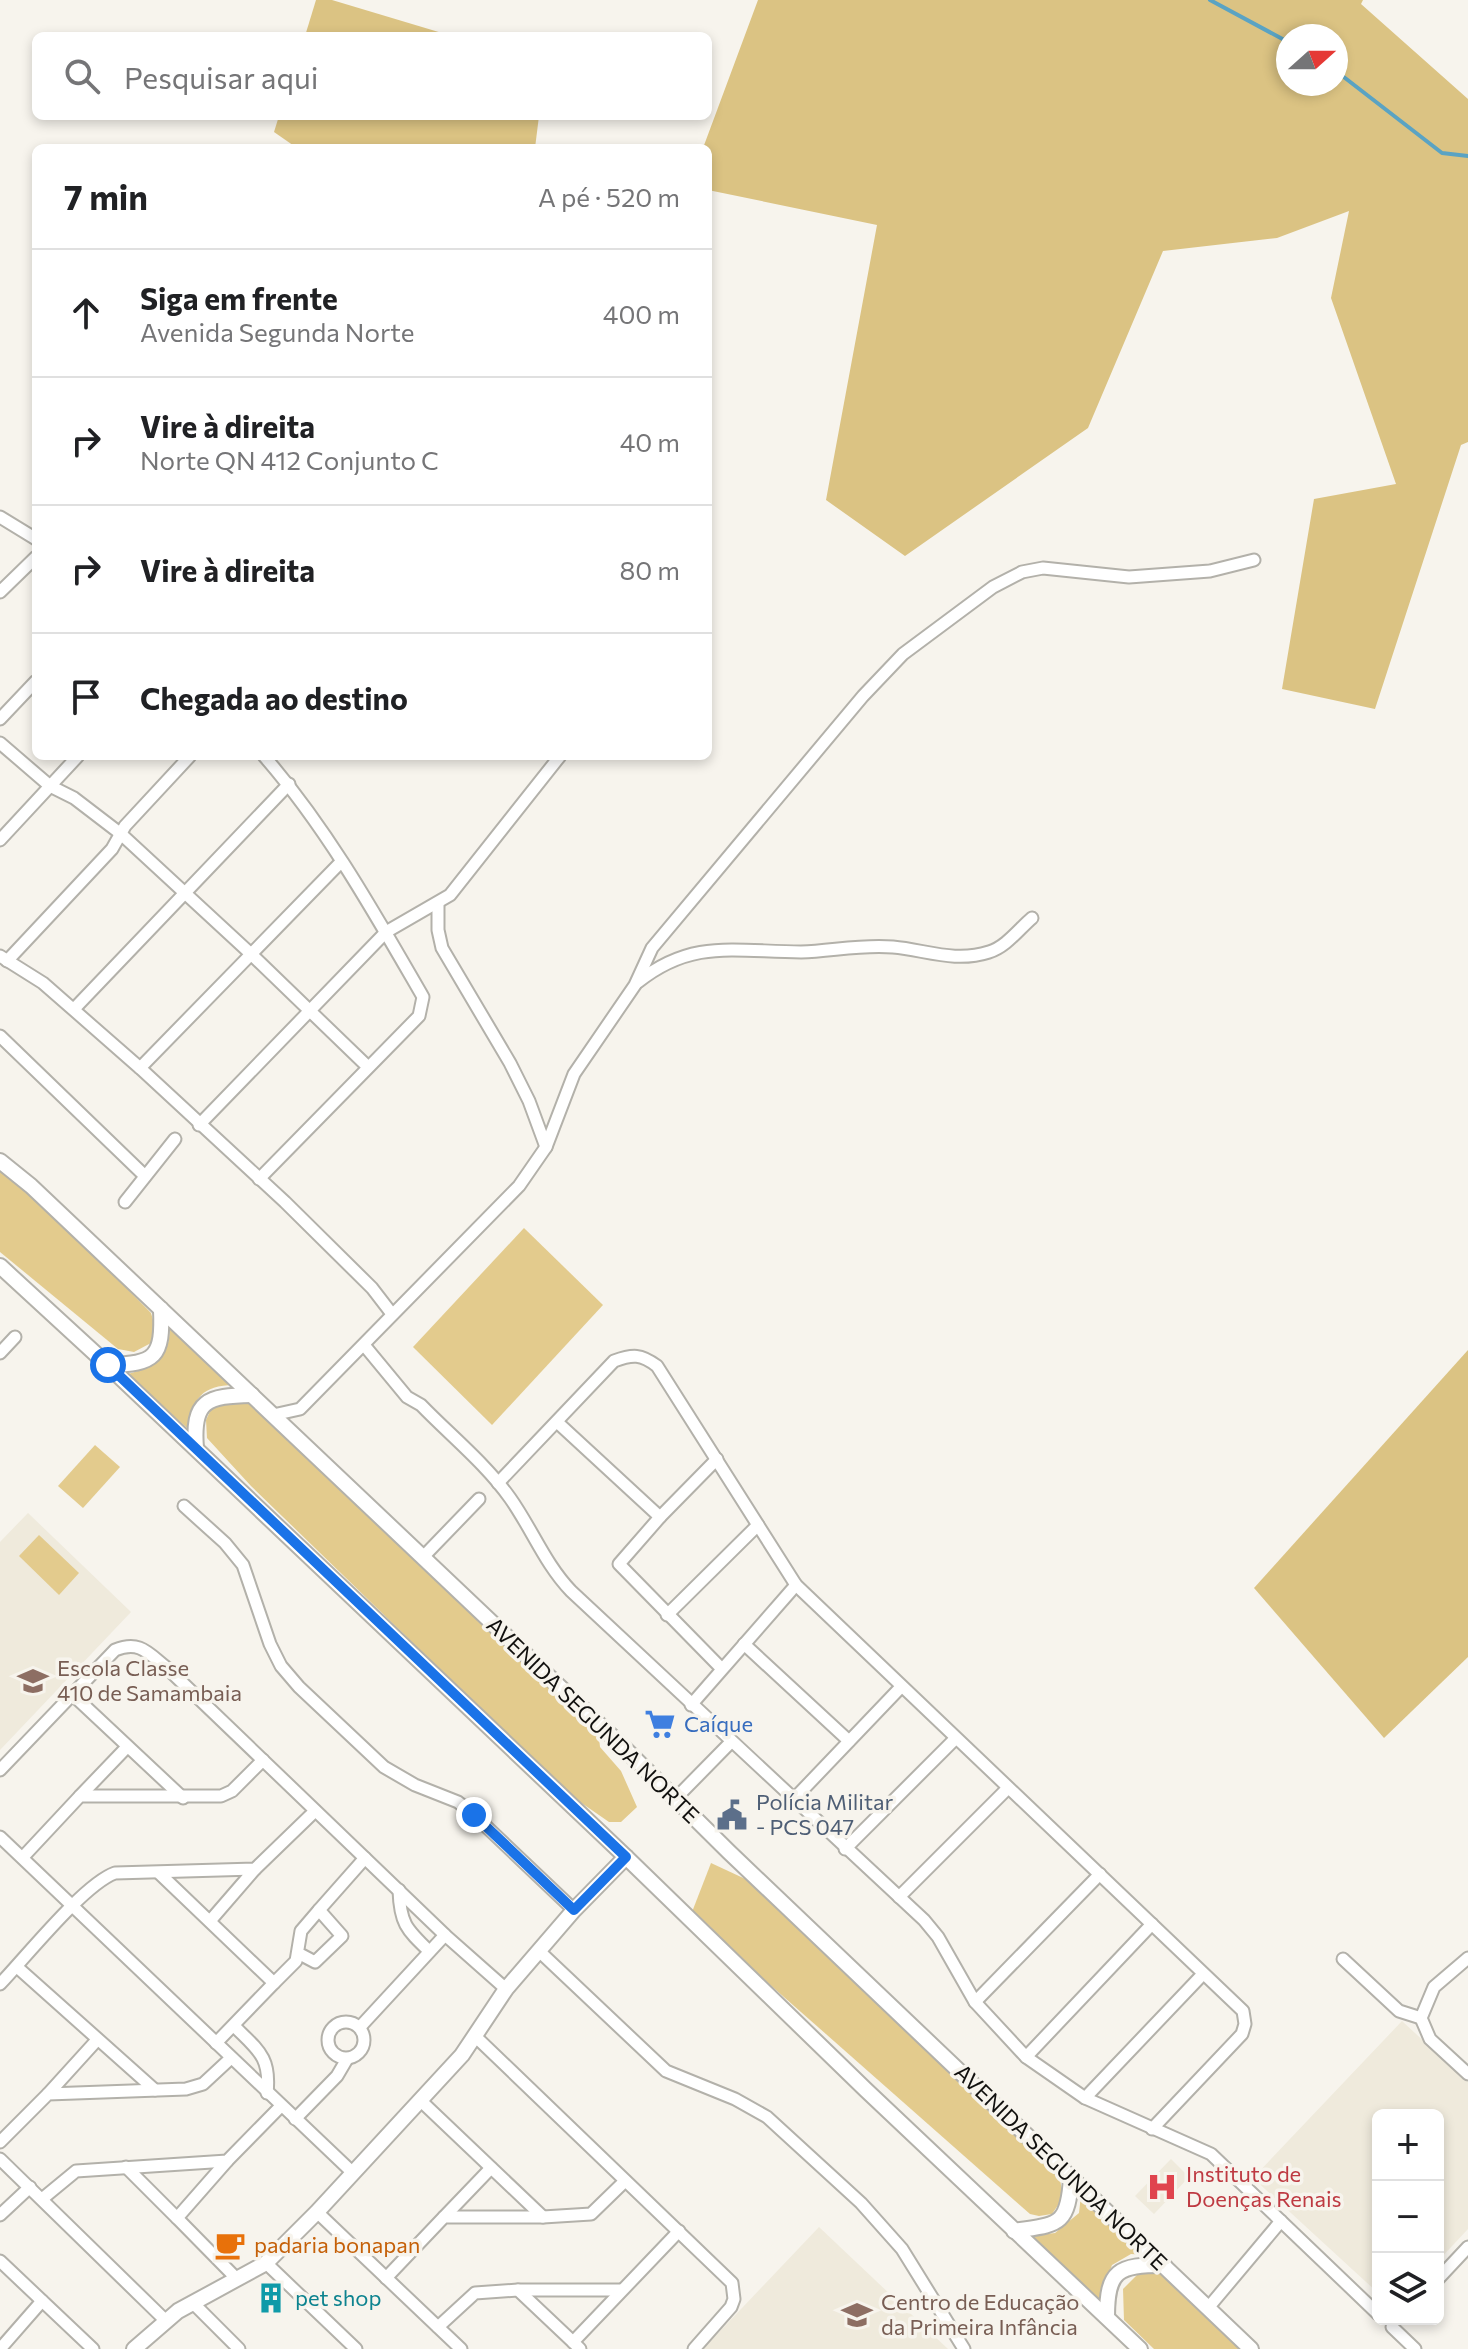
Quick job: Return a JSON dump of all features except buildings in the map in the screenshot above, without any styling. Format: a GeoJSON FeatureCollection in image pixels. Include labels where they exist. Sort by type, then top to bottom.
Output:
{"type":"FeatureCollection","features":[{"type":"Feature","properties":{"kind":"main road","name":"AVENIDA SEGUNDA NORTE"},"geometry":{"type":"LineString","coordinates":[[0,1161],[31,1186],[296,1436],[1251,2349]]}},
{"type":"Feature","properties":{"kind":"main road"},"geometry":{"type":"LineString","coordinates":[[0,1266],[196,1448],[1140,2349]]}},
{"type":"Feature","properties":{"kind":"main road"},"geometry":{"type":"LineString","coordinates":[[108,1365],[145,1361],[155,1354],[162,1339],[161,1309]]}},
{"type":"Feature","properties":{"kind":"main road"},"geometry":{"type":"LineString","coordinates":[[196,1448],[194,1428],[200,1408],[210,1399],[252,1395]]}},
{"type":"Feature","properties":{"kind":"main road"},"geometry":{"type":"LineString","coordinates":[[134,2349],[165,2320],[266,2263],[317,2212],[421,2101],[476,2037],[506,1989],[574,1910],[626,1857]]}},
{"type":"Feature","properties":{"kind":"main road"},"geometry":{"type":"LineString","coordinates":[[1014,2231],[1060,2221],[1069,2203],[1071,2178]]}},
{"type":"Feature","properties":{"kind":"main road"},"geometry":{"type":"LineString","coordinates":[[1107,2317],[1109,2283],[1116,2275],[1139,2265],[1164,2265]]}},
{"type":"Feature","properties":{"kind":"street"},"geometry":{"type":"LineString","coordinates":[[0,517],[32,537]]}},
{"type":"Feature","properties":{"kind":"street"},"geometry":{"type":"LineString","coordinates":[[273,1415],[300,1409],[519,1186],[546,1147],[574,1074],[635,985],[652,948],[863,696],[903,654],[993,587],[1022,572],[1043,568],[1129,577],[1210,571],[1254,560]]}},
{"type":"Feature","properties":{"kind":"street"},"geometry":{"type":"LineString","coordinates":[[0,592],[32,561]]}},
{"type":"Feature","properties":{"kind":"street"},"geometry":{"type":"LineString","coordinates":[[0,719],[32,685]]}},
{"type":"Feature","properties":{"kind":"street"},"geometry":{"type":"LineString","coordinates":[[0,743],[50,786],[83,804],[121,834],[367,1066]]}},
{"type":"Feature","properties":{"kind":"street"},"geometry":{"type":"LineString","coordinates":[[0,840],[74,760]]}},
{"type":"Feature","properties":{"kind":"street"},"geometry":{"type":"LineString","coordinates":[[186,760],[125,826],[112,849],[3,959],[43,983],[140,1068],[285,1202],[372,1288],[392,1314]]}},
{"type":"Feature","properties":{"kind":"street"},"geometry":{"type":"LineString","coordinates":[[259,1179],[419,1016],[423,997],[341,862],[289,784],[268,760]]}},
{"type":"Feature","properties":{"kind":"street"},"geometry":{"type":"LineString","coordinates":[[199,1125],[386,932],[438,904],[461,883],[557,760]]}},
{"type":"Feature","properties":{"kind":"street"},"geometry":{"type":"LineString","coordinates":[[74,1009],[289,784]]}},
{"type":"Feature","properties":{"kind":"street"},"geometry":{"type":"LineString","coordinates":[[140,1068],[341,862]]}},
{"type":"Feature","properties":{"kind":"street"},"geometry":{"type":"LineString","coordinates":[[438,904],[442,948],[510,1063],[529,1101],[546,1147]]}},
{"type":"Feature","properties":{"kind":"street"},"geometry":{"type":"LineString","coordinates":[[635,985],[676,957],[699,951],[813,951],[871,946],[953,957],[972,956],[1001,946],[1032,918]]}},
{"type":"Feature","properties":{"kind":"street"},"geometry":{"type":"LineString","coordinates":[[0,1036],[145,1176]]}},
{"type":"Feature","properties":{"kind":"street"},"geometry":{"type":"LineString","coordinates":[[125,1202],[175,1139]]}},
{"type":"Feature","properties":{"kind":"street"},"geometry":{"type":"LineString","coordinates":[[0,1353],[15,1337]]}},
{"type":"Feature","properties":{"kind":"street"},"geometry":{"type":"LineString","coordinates":[[364,1345],[407,1397],[421,1405],[498,1483],[524,1519],[558,1577],[691,1705],[924,1920],[938,1937],[975,2002],[1026,2057],[1085,2098],[1211,2154],[1372,2308]]}},
{"type":"Feature","properties":{"kind":"street"},"geometry":{"type":"LineString","coordinates":[[498,1483],[614,1361],[631,1355],[644,1356],[657,1366],[796,1585],[900,1688],[1243,2011],[1245,2024],[1242,2034],[1152,2129]]}},
{"type":"Feature","properties":{"kind":"street"},"geometry":{"type":"LineString","coordinates":[[296,1436],[300,1409]]}},
{"type":"Feature","properties":{"kind":"street"},"geometry":{"type":"LineString","coordinates":[[557,1422],[660,1517]]}},
{"type":"Feature","properties":{"kind":"street"},"geometry":{"type":"LineString","coordinates":[[717,1459],[619,1564],[721,1668]]}},
{"type":"Feature","properties":{"kind":"street"},"geometry":{"type":"LineString","coordinates":[[423,1557],[479,1499]]}},
{"type":"Feature","properties":{"kind":"street"},"geometry":{"type":"LineString","coordinates":[[184,1506],[225,1543],[243,1565],[270,1644],[281,1666],[299,1687],[384,1767],[415,1785],[458,1802],[574,1910]]}},
{"type":"Feature","properties":{"kind":"street"},"geometry":{"type":"LineString","coordinates":[[667,1615],[758,1525]]}},
{"type":"Feature","properties":{"kind":"street"},"geometry":{"type":"LineString","coordinates":[[691,1705],[796,1585]]}},
{"type":"Feature","properties":{"kind":"street"},"geometry":{"type":"LineString","coordinates":[[744,1644],[849,1741]]}},
{"type":"Feature","properties":{"kind":"street"},"geometry":{"type":"LineString","coordinates":[[0,1770],[115,1650],[132,1645],[141,1647],[167,1668],[445,1935],[506,1989]]}},
{"type":"Feature","properties":{"kind":"street"},"geometry":{"type":"LineString","coordinates":[[793,1800],[900,1688]]}},
{"type":"Feature","properties":{"kind":"street"},"geometry":{"type":"LineString","coordinates":[[72,1694],[183,1798]]}},
{"type":"Feature","properties":{"kind":"street"},"geometry":{"type":"LineString","coordinates":[[845,1849],[955,1739]]}},
{"type":"Feature","properties":{"kind":"street"},"geometry":{"type":"LineString","coordinates":[[676,1798],[731,1742]]}},
{"type":"Feature","properties":{"kind":"street"},"geometry":{"type":"LineString","coordinates":[[23,1857],[127,1747]]}},
{"type":"Feature","properties":{"kind":"street"},"geometry":{"type":"LineString","coordinates":[[80,1796],[183,1798],[226,1795],[263,1760]]}},
{"type":"Feature","properties":{"kind":"street"},"geometry":{"type":"LineString","coordinates":[[899,1897],[1007,1789]]}},
{"type":"Feature","properties":{"kind":"street"},"geometry":{"type":"LineString","coordinates":[[210,1921],[255,1869],[315,1811]]}},
{"type":"Feature","properties":{"kind":"street"},"geometry":{"type":"LineString","coordinates":[[0,1837],[352,2172]]}},
{"type":"Feature","properties":{"kind":"street"},"geometry":{"type":"LineString","coordinates":[[216,2043],[296,1961],[301,1931],[365,1858]]}},
{"type":"Feature","properties":{"kind":"street"},"geometry":{"type":"LineString","coordinates":[[0,1984],[73,1905],[108,1875],[255,1869]]}},
{"type":"Feature","properties":{"kind":"street"},"geometry":{"type":"LineString","coordinates":[[159,1873],[274,1983]]}},
{"type":"Feature","properties":{"kind":"street"},"geometry":{"type":"LineString","coordinates":[[975,2002],[1100,1874]]}},
{"type":"Feature","properties":{"kind":"street"},"geometry":{"type":"LineString","coordinates":[[399,1890],[404,1925],[429,1951]]}},
{"type":"Feature","properties":{"kind":"street"},"geometry":{"type":"LineString","coordinates":[[298,1953],[315,1962],[342,1936],[319,1910]]}},
{"type":"Feature","properties":{"kind":"street"},"geometry":{"type":"LineString","coordinates":[[1026,2057],[1152,1924]]}},
{"type":"Feature","properties":{"kind":"street"},"geometry":{"type":"LineString","coordinates":[[360,2027],[445,1935]]}},
{"type":"Feature","properties":{"kind":"street"},"geometry":{"type":"LineString","coordinates":[[539,1951],[666,2071],[760,2112],[861,2203],[902,2249],[920,2283],[964,2349]]}},
{"type":"Feature","properties":{"kind":"street"},"geometry":{"type":"LineString","coordinates":[[1343,1959],[1394,2007],[1421,2018],[1430,2039],[1468,2074]]}},
{"type":"Feature","properties":{"kind":"street"},"geometry":{"type":"LineString","coordinates":[[1421,2018],[1434,1987],[1465,1964]]}},
{"type":"Feature","properties":{"kind":"street"},"geometry":{"type":"LineString","coordinates":[[17,1967],[155,2090]]}},
{"type":"Feature","properties":{"kind":"street"},"geometry":{"type":"LineString","coordinates":[[1085,2098],[1203,1974]]}},
{"type":"Feature","properties":{"kind":"street"},"geometry":{"type":"LineString","coordinates":[[345,2022],[360,2027],[364,2033],[363,2047],[354,2057],[347,2059],[332,2052],[328,2037],[331,2030],[345,2022]]}},
{"type":"Feature","properties":{"kind":"street"},"geometry":{"type":"LineString","coordinates":[[234,2026],[264,2056],[269,2076],[267,2093]]}},
{"type":"Feature","properties":{"kind":"street"},"geometry":{"type":"LineString","coordinates":[[476,2037],[725,2275],[734,2290],[731,2307],[694,2349]]}},
{"type":"Feature","properties":{"kind":"street"},"geometry":{"type":"LineString","coordinates":[[0,2142],[97,2040]]}},
{"type":"Feature","properties":{"kind":"street"},"geometry":{"type":"LineString","coordinates":[[48,2094],[186,2089],[203,2084],[231,2058]]}},
{"type":"Feature","properties":{"kind":"street"},"geometry":{"type":"LineString","coordinates":[[295,2119],[337,2076],[347,2059]]}},
{"type":"Feature","properties":{"kind":"street"},"geometry":{"type":"LineString","coordinates":[[421,2101],[543,2217]]}},
{"type":"Feature","properties":{"kind":"street"},"geometry":{"type":"LineString","coordinates":[[177,2218],[281,2106]]}},
{"type":"Feature","properties":{"kind":"street"},"geometry":{"type":"LineString","coordinates":[[0,2159],[165,2320]]}},
{"type":"Feature","properties":{"kind":"street"},"geometry":{"type":"LineString","coordinates":[[42,2199],[66,2176],[76,2171],[227,2161]]}},
{"type":"Feature","properties":{"kind":"street"},"geometry":{"type":"LineString","coordinates":[[126,2167],[237,2279]]}},
{"type":"Feature","properties":{"kind":"street"},"geometry":{"type":"LineString","coordinates":[[386,2278],[491,2168]]}},
{"type":"Feature","properties":{"kind":"street"},"geometry":{"type":"LineString","coordinates":[[444,2217],[591,2214],[625,2181]]}},
{"type":"Feature","properties":{"kind":"street"},"geometry":{"type":"LineString","coordinates":[[0,2215],[30,2187]]}},
{"type":"Feature","properties":{"kind":"street"},"geometry":{"type":"LineString","coordinates":[[317,2212],[438,2327],[452,2346]]}},
{"type":"Feature","properties":{"kind":"street"},"geometry":{"type":"LineString","coordinates":[[1208,2308],[1281,2221]]}},
{"type":"Feature","properties":{"kind":"street"},"geometry":{"type":"LineString","coordinates":[[518,2290],[576,2346],[620,2290],[679,2231]]}},
{"type":"Feature","properties":{"kind":"street"},"geometry":{"type":"LineString","coordinates":[[1444,2273],[1468,2247]]}},
{"type":"Feature","properties":{"kind":"street"},"geometry":{"type":"LineString","coordinates":[[0,2261],[93,2349]]}},
{"type":"Feature","properties":{"kind":"street"},"geometry":{"type":"LineString","coordinates":[[266,2263],[356,2349]]}},
{"type":"Feature","properties":{"kind":"street"},"geometry":{"type":"LineString","coordinates":[[438,2327],[475,2293],[620,2290]]}},
{"type":"Feature","properties":{"kind":"street"},"geometry":{"type":"LineString","coordinates":[[0,2349],[42,2301]]}},
{"type":"Feature","properties":{"kind":"street"},"geometry":{"type":"LineString","coordinates":[[194,2304],[239,2349]]}},
{"type":"Feature","properties":{"kind":"street"},"geometry":{"type":"LineString","coordinates":[[1395,2325],[1415,2349]]}},
{"type":"Feature","properties":{"kind":"shaded area"},"geometry":{"type":"Polygon","coordinates":[[[316,0],[332,0],[439,32],[306,32],[316,0]]]}},
{"type":"Feature","properties":{"kind":"shaded area"},"geometry":{"type":"Polygon","coordinates":[[[758,0],[1363,0],[1361,4],[1468,99],[1468,442],[1461,445],[1375,709],[1282,689],[1314,499],[1396,484],[1331,298],[1349,211],[1277,238],[1163,251],[1088,428],[905,556],[826,500],[877,225],[712,191],[712,144],[704,144],[758,0]]]}},
{"type":"Feature","properties":{"kind":"shaded area"},"geometry":{"type":"Polygon","coordinates":[[[278,120],[538,120],[536,144],[291,144],[274,132],[278,120]]]}},
{"type":"Feature","properties":{"kind":"shaded area"},"geometry":{"type":"Polygon","coordinates":[[[0,1166],[30,1189],[151,1313],[155,1327],[151,1343],[134,1352],[118,1349],[0,1252],[0,1166]]]}},
{"type":"Feature","properties":{"kind":"shaded area"},"geometry":{"type":"Polygon","coordinates":[[[524,1228],[603,1305],[492,1425],[413,1347],[524,1228]]]}},
{"type":"Feature","properties":{"kind":"shaded area"},"geometry":{"type":"Polygon","coordinates":[[[170,1327],[234,1385],[214,1388],[201,1396],[192,1409],[187,1428],[128,1374],[147,1368],[160,1359],[167,1346],[170,1327]]]}},
{"type":"Feature","properties":{"kind":"shaded area"},"geometry":{"type":"Polygon","coordinates":[[[1468,1350],[1468,1657],[1384,1738],[1254,1588],[1468,1350]]]}},
{"type":"Feature","properties":{"kind":"shaded area"},"geometry":{"type":"Polygon","coordinates":[[[250,1399],[598,1729],[600,1747],[621,1771],[637,1807],[621,1822],[609,1822],[570,1795],[251,1486],[207,1438],[206,1420],[213,1405],[250,1399]]]}},
{"type":"Feature","properties":{"kind":"shaded area"},"geometry":{"type":"Polygon","coordinates":[[[95,1445],[120,1467],[83,1508],[58,1486],[95,1445]]]}},
{"type":"Feature","properties":{"kind":"shaded area","name":"Escola Classe 410 de Samambaia"},"geometry":{"type":"Polygon","coordinates":[[[28,1513],[131,1612],[0,1750],[0,1542],[28,1513]]]}},
{"type":"Feature","properties":{"kind":"shaded area"},"geometry":{"type":"Polygon","coordinates":[[[39,1535],[79,1573],[59,1595],[19,1556],[39,1535]]]}},
{"type":"Feature","properties":{"kind":"shaded area"},"geometry":{"type":"Polygon","coordinates":[[[711,1863],[754,1883],[1060,2179],[1063,2198],[1052,2214],[1030,2214],[742,1960],[692,1912],[711,1863]]]}},
{"type":"Feature","properties":{"kind":"shaded area"},"geometry":{"type":"Polygon","coordinates":[[[1402,2021],[1468,2082],[1468,2229],[1444,2255],[1444,2109],[1372,2109],[1372,2287],[1253,2178],[1402,2021]]]}},
{"type":"Feature","properties":{"kind":"shaded area","name":"Instituto de Doenças Renais"},"geometry":{"type":"Polygon","coordinates":[[[1171,2159],[1189,2177],[1154,2214],[1135,2196],[1171,2159]]]}},
{"type":"Feature","properties":{"kind":"shaded area"},"geometry":{"type":"Polygon","coordinates":[[[1081,2195],[1146,2255],[1131,2254],[1112,2265],[1099,2300],[1031,2236],[1055,2233],[1079,2213],[1081,2195]]]}},
{"type":"Feature","properties":{"kind":"shaded area","name":"Centro de Educação da Primeira Infância"},"geometry":{"type":"Polygon","coordinates":[[[819,2227],[948,2349],[703,2349],[819,2227]]]}},
{"type":"Feature","properties":{"kind":"shaded area"},"geometry":{"type":"Polygon","coordinates":[[[1143,2269],[1167,2274],[1244,2349],[1154,2349],[1124,2320],[1123,2289],[1143,2269]]]}},
{"type":"Feature","properties":{"kind":"waterway"},"geometry":{"type":"LineString","coordinates":[[1210,0],[1276,36]]}},
{"type":"Feature","properties":{"kind":"waterway"},"geometry":{"type":"LineString","coordinates":[[1348,80],[1442,153],[1468,156]]}},
{"type":"Feature","properties":{"kind":"place","name":"Escola Classe 410 de Samambaia"},"geometry":{"type":"Point","coordinates":[33,1681]}},
{"type":"Feature","properties":{"kind":"place","name":"Caíque"},"geometry":{"type":"Point","coordinates":[660,1724]}},
{"type":"Feature","properties":{"kind":"place","name":"Polícia Militar - PCS 047"},"geometry":{"type":"Point","coordinates":[732,1815]}},
{"type":"Feature","properties":{"kind":"place","name":"Instituto de Doenças Renais"},"geometry":{"type":"Point","coordinates":[1162,2187]}},
{"type":"Feature","properties":{"kind":"place","name":"padaria bonapan"},"geometry":{"type":"Point","coordinates":[230,2245]}},
{"type":"Feature","properties":{"kind":"place","name":"pet shop"},"geometry":{"type":"Point","coordinates":[271,2298]}},
{"type":"Feature","properties":{"kind":"place","name":"Centro de Educação da Primeira Infância"},"geometry":{"type":"Point","coordinates":[857,2315]}},
{"type":"Feature","properties":{"kind":"route"},"geometry":{"type":"LineString","coordinates":[[108,1365],[626,1857],[574,1910],[474,1815]]}}]}
